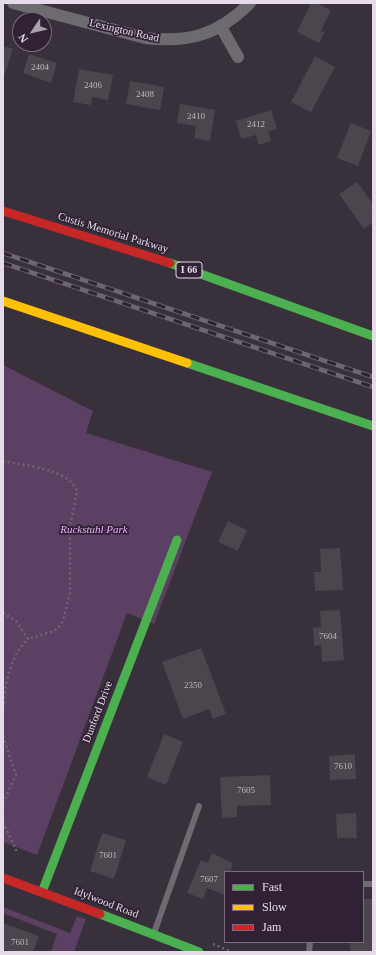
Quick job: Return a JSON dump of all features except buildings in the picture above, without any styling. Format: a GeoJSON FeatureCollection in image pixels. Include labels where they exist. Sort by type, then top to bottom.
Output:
{"type":"FeatureCollection","features":[{"type":"Feature","properties":{"kind":"main road","name":"Custis Memorial Parkway"},"geometry":{"type":"LineString","coordinates":[[3,211],[144,254],[373,336]]}},
{"type":"Feature","properties":{"kind":"main road"},"geometry":{"type":"LineString","coordinates":[[3,301],[373,426]]}},
{"type":"Feature","properties":{"kind":"main road","name":"Dunford Drive"},"geometry":{"type":"LineString","coordinates":[[42,892],[177,540]]}},
{"type":"Feature","properties":{"kind":"main road","name":"Idylwood Road"},"geometry":{"type":"LineString","coordinates":[[3,878],[199,952]]}},
{"type":"Feature","properties":{"kind":"street","name":"Lexington Road"},"geometry":{"type":"LineString","coordinates":[[13,3],[145,38],[186,39],[205,35],[221,27],[239,14],[250,3]]}},
{"type":"Feature","properties":{"kind":"street"},"geometry":{"type":"LineString","coordinates":[[221,27],[238,57]]}},
{"type":"Feature","properties":{"kind":"lane"},"geometry":{"type":"LineString","coordinates":[[154,934],[199,806]]}},
{"type":"Feature","properties":{"kind":"path"},"geometry":{"type":"LineString","coordinates":[[3,462],[60,474],[74,486],[77,491],[70,526],[70,593],[63,620],[59,627],[54,631],[28,639],[19,650],[11,668],[5,689],[3,711]]}},
{"type":"Feature","properties":{"kind":"path"},"geometry":{"type":"LineString","coordinates":[[3,613],[16,621],[28,639]]}},
{"type":"Feature","properties":{"kind":"path"},"geometry":{"type":"LineString","coordinates":[[3,736],[16,775],[3,803]]}},
{"type":"Feature","properties":{"kind":"path"},"geometry":{"type":"LineString","coordinates":[[3,822],[18,854]]}},
{"type":"Feature","properties":{"kind":"green space","name":"Ruckstuhl Park"},"geometry":{"type":"Polygon","coordinates":[[[3,365],[93,411],[86,433],[212,472],[154,624],[127,613],[37,855],[3,842],[3,365]]]}},
{"type":"Feature","properties":{"kind":"green space"},"geometry":{"type":"Polygon","coordinates":[[[3,907],[70,933],[77,916],[86,919],[74,952],[51,952],[57,934],[3,913],[3,907]]]}},
{"type":"Feature","properties":{"kind":"railway"},"geometry":{"type":"LineString","coordinates":[[3,253],[373,377]]}},
{"type":"Feature","properties":{"kind":"railway"},"geometry":{"type":"LineString","coordinates":[[3,263],[373,387]]}},
{"type":"Feature","properties":{"kind":"traffic: fast"},"geometry":{"type":"LineString","coordinates":[[170,263],[373,336]]}},
{"type":"Feature","properties":{"kind":"traffic: fast"},"geometry":{"type":"LineString","coordinates":[[187,363],[373,426]]}},
{"type":"Feature","properties":{"kind":"traffic: fast"},"geometry":{"type":"LineString","coordinates":[[42,892],[177,540]]}},
{"type":"Feature","properties":{"kind":"traffic: fast"},"geometry":{"type":"LineString","coordinates":[[100,914],[199,952]]}},
{"type":"Feature","properties":{"kind":"traffic: slow"},"geometry":{"type":"LineString","coordinates":[[3,301],[187,363]]}},
{"type":"Feature","properties":{"kind":"traffic: jam"},"geometry":{"type":"LineString","coordinates":[[3,211],[170,263]]}},
{"type":"Feature","properties":{"kind":"traffic: jam"},"geometry":{"type":"LineString","coordinates":[[3,878],[100,914]]}}]}
